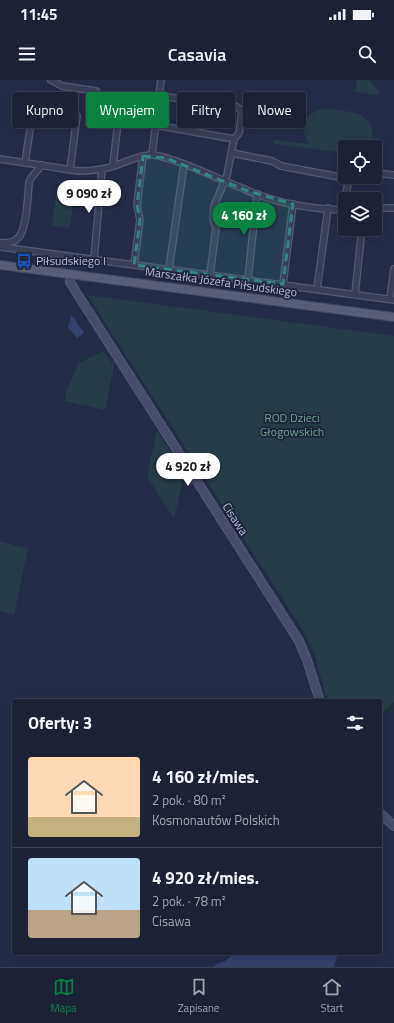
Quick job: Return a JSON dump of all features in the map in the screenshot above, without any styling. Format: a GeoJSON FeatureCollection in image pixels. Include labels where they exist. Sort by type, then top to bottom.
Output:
{"type":"FeatureCollection","features":[{"type":"Feature","properties":{"kind":"main road","name":"Marszałka Józefa Piłsudskiego"},"geometry":{"type":"LineString","coordinates":[[0,265],[394,317]]}},
{"type":"Feature","properties":{"kind":"main road","name":"Marszałka Józefa Piłsudskiego"},"geometry":{"type":"LineString","coordinates":[[0,270],[17,272],[45,271]]}},
{"type":"Feature","properties":{"kind":"street"},"geometry":{"type":"LineString","coordinates":[[51,80],[62,86],[96,91]]}},
{"type":"Feature","properties":{"kind":"street"},"geometry":{"type":"LineString","coordinates":[[160,92],[161,80]]}},
{"type":"Feature","properties":{"kind":"street"},"geometry":{"type":"LineString","coordinates":[[169,97],[235,106],[240,109],[242,113],[239,133],[234,139],[225,181],[213,209],[213,218],[216,228],[210,275]]}},
{"type":"Feature","properties":{"kind":"street"},"geometry":{"type":"LineString","coordinates":[[169,127],[234,139]]}},
{"type":"Feature","properties":{"kind":"street"},"geometry":{"type":"LineString","coordinates":[[25,163],[30,128]]}},
{"type":"Feature","properties":{"kind":"street"},"geometry":{"type":"LineString","coordinates":[[70,170],[75,128]]}},
{"type":"Feature","properties":{"kind":"street"},"geometry":{"type":"LineString","coordinates":[[113,166],[117,128]]}},
{"type":"Feature","properties":{"kind":"street"},"geometry":{"type":"LineString","coordinates":[[152,155],[155,128]]}},
{"type":"Feature","properties":{"kind":"street"},"geometry":{"type":"LineString","coordinates":[[232,153],[272,161],[281,166],[338,176]]}},
{"type":"Feature","properties":{"kind":"street"},"geometry":{"type":"LineString","coordinates":[[0,159],[70,170],[88,171],[102,169],[143,156],[152,155],[184,164],[257,194],[281,202],[338,209]]}},
{"type":"Feature","properties":{"kind":"street"},"geometry":{"type":"LineString","coordinates":[[134,265],[140,220],[138,205],[143,156]]}},
{"type":"Feature","properties":{"kind":"street"},"geometry":{"type":"LineString","coordinates":[[170,269],[184,164]]}},
{"type":"Feature","properties":{"kind":"street"},"geometry":{"type":"LineString","coordinates":[[0,244],[12,242],[21,234],[24,226],[29,182],[42,165]]}},
{"type":"Feature","properties":{"kind":"street"},"geometry":{"type":"LineString","coordinates":[[94,260],[102,169]]}},
{"type":"Feature","properties":{"kind":"street"},"geometry":{"type":"LineString","coordinates":[[382,174],[394,175]]}},
{"type":"Feature","properties":{"kind":"street"},"geometry":{"type":"LineString","coordinates":[[248,279],[257,194]]}},
{"type":"Feature","properties":{"kind":"street"},"geometry":{"type":"LineString","coordinates":[[283,284],[293,204]]}},
{"type":"Feature","properties":{"kind":"street"},"geometry":{"type":"LineString","coordinates":[[317,289],[328,208]]}},
{"type":"Feature","properties":{"kind":"street"},"geometry":{"type":"LineString","coordinates":[[382,208],[394,208]]}},
{"type":"Feature","properties":{"kind":"street"},"geometry":{"type":"LineString","coordinates":[[355,294],[361,236]]}},
{"type":"Feature","properties":{"kind":"street"},"geometry":{"type":"LineString","coordinates":[[0,244],[1,247],[7,249],[248,279],[392,299],[394,269]]}},
{"type":"Feature","properties":{"kind":"street","name":"Cisawa"},"geometry":{"type":"LineString","coordinates":[[70,274],[70,282],[78,295],[299,641],[307,660],[319,699]]}},
{"type":"Feature","properties":{"kind":"street"},"geometry":{"type":"LineString","coordinates":[[382,815],[394,826]]}},
{"type":"Feature","properties":{"kind":"highlighted area"},"geometry":{"type":"Polygon","coordinates":[[[143,156],[166,158],[245,190],[293,204],[283,284],[134,265],[140,220],[137,205],[143,156]]]}},
{"type":"Feature","properties":{"kind":"green space"},"geometry":{"type":"Polygon","coordinates":[[[357,80],[369,80],[378,91],[378,95],[355,92],[357,80]]]}},
{"type":"Feature","properties":{"kind":"green space"},"geometry":{"type":"Polygon","coordinates":[[[326,109],[347,111],[360,115],[370,123],[373,132],[372,140],[338,140],[338,152],[274,144],[274,140],[309,144],[304,132],[304,128],[306,128],[306,121],[308,116],[319,110],[326,109]]]}},
{"type":"Feature","properties":{"kind":"green space"},"geometry":{"type":"Polygon","coordinates":[[[57,187],[75,190],[70,228],[52,225],[57,187]]]}},
{"type":"Feature","properties":{"kind":"green space","name":"ROD Dzieci Głogowskich"},"geometry":{"type":"Polygon","coordinates":[[[87,295],[394,336],[394,702],[382,713],[382,699],[326,699],[316,658],[297,621],[87,295]]]}},
{"type":"Feature","properties":{"kind":"green space"},"geometry":{"type":"Polygon","coordinates":[[[104,351],[114,366],[105,410],[65,401],[67,389],[79,363],[104,351]]]}},
{"type":"Feature","properties":{"kind":"green space"},"geometry":{"type":"Polygon","coordinates":[[[157,430],[184,474],[174,519],[147,476],[157,430]]]}},
{"type":"Feature","properties":{"kind":"green space"},"geometry":{"type":"Polygon","coordinates":[[[0,541],[28,549],[14,615],[0,611],[0,541]]]}},
{"type":"Feature","properties":{"kind":"water"},"geometry":{"type":"Polygon","coordinates":[[[71,316],[84,333],[77,338],[68,327],[71,316]]]}},
{"type":"Feature","properties":{"kind":"water"},"geometry":{"type":"Polygon","coordinates":[[[232,955],[337,955],[334,967],[213,967],[232,955]]]}},
{"type":"Feature","properties":{"kind":"place","name":"Piłsudskiego I"},"geometry":{"type":"Point","coordinates":[24,261]}}]}
